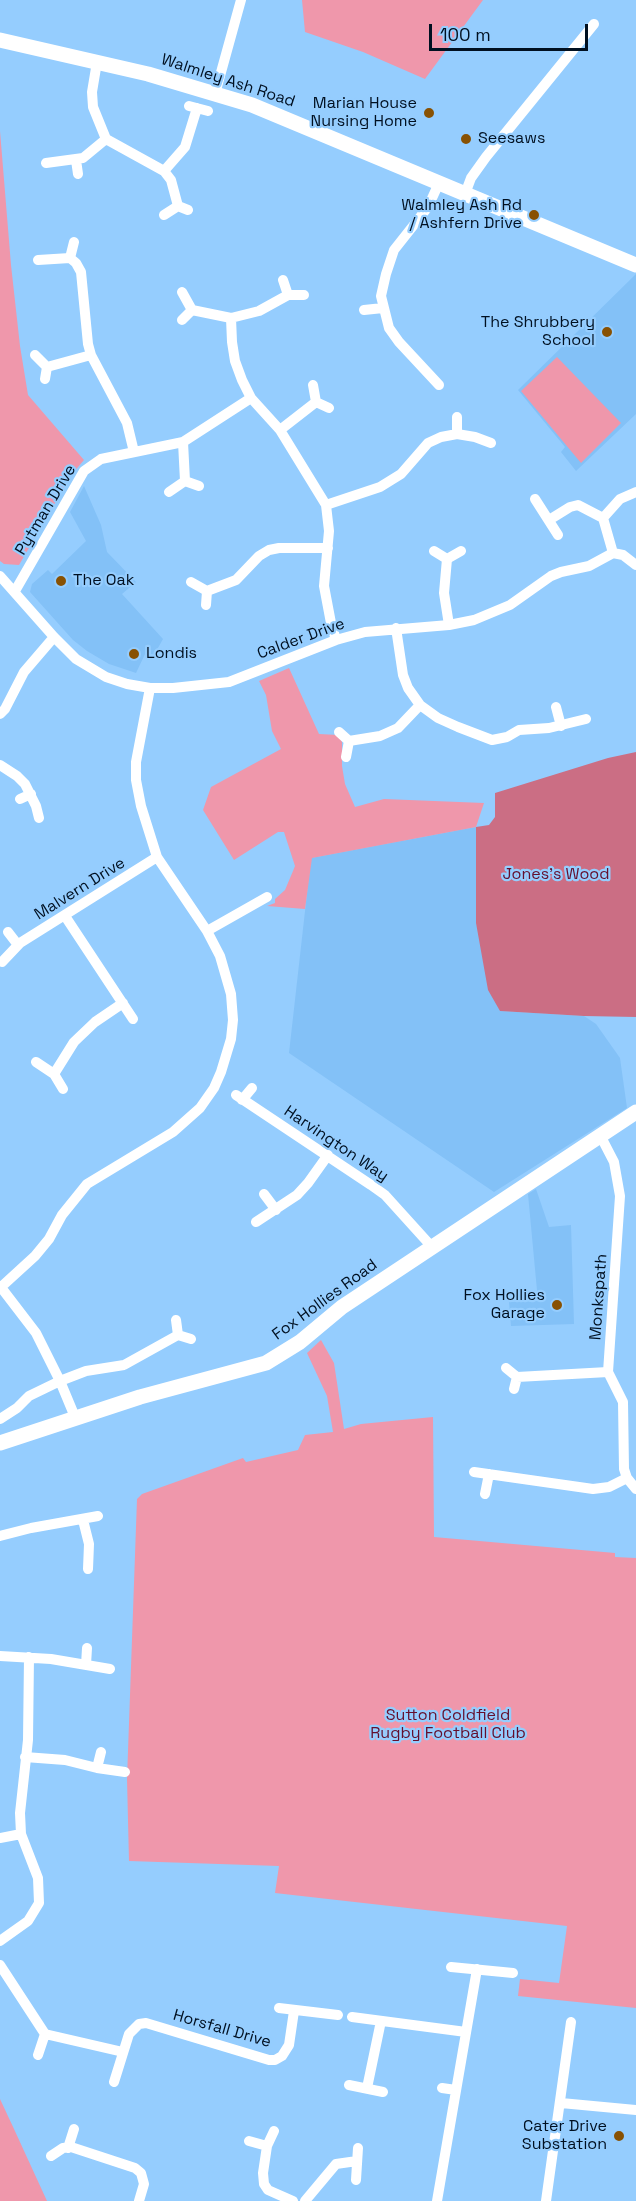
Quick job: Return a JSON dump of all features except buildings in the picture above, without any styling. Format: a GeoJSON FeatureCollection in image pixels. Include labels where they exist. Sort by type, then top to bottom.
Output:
{"type":"FeatureCollection","features":[{"type":"Feature","properties":{"kind":"street"},"geometry":{"type":"LineString","coordinates":[[215,94],[241,0]]}},
{"type":"Feature","properties":{"kind":"street"},"geometry":{"type":"LineString","coordinates":[[465,194],[471,178],[486,157],[594,24]]}},
{"type":"Feature","properties":{"kind":"street","name":"Walmley Ash Road"},"geometry":{"type":"LineString","coordinates":[[0,40],[97,62],[215,94],[287,119],[636,265]]}},
{"type":"Feature","properties":{"kind":"street"},"geometry":{"type":"LineString","coordinates":[[97,62],[92,92],[93,107],[106,139],[164,171],[171,180],[183,208],[164,215]]}},
{"type":"Feature","properties":{"kind":"street"},"geometry":{"type":"LineString","coordinates":[[164,171],[185,147],[198,108]]}},
{"type":"Feature","properties":{"kind":"street"},"geometry":{"type":"LineString","coordinates":[[46,163],[83,158],[106,139]]}},
{"type":"Feature","properties":{"kind":"street"},"geometry":{"type":"LineString","coordinates":[[76,160],[78,174]]}},
{"type":"Feature","properties":{"kind":"street"},"geometry":{"type":"LineString","coordinates":[[439,183],[428,207],[394,250],[381,296],[389,328],[439,385]]}},
{"type":"Feature","properties":{"kind":"street"},"geometry":{"type":"LineString","coordinates":[[70,258],[74,242]]}},
{"type":"Feature","properties":{"kind":"street"},"geometry":{"type":"LineString","coordinates":[[38,260],[70,258],[81,272],[88,344],[127,423],[134,452]]}},
{"type":"Feature","properties":{"kind":"street"},"geometry":{"type":"LineString","coordinates":[[283,280],[288,295]]}},
{"type":"Feature","properties":{"kind":"street"},"geometry":{"type":"LineString","coordinates":[[182,292],[192,310],[231,318],[259,311],[288,295],[304,296]]}},
{"type":"Feature","properties":{"kind":"street"},"geometry":{"type":"LineString","coordinates":[[364,310],[383,308]]}},
{"type":"Feature","properties":{"kind":"street"},"geometry":{"type":"LineString","coordinates":[[182,320],[192,310]]}},
{"type":"Feature","properties":{"kind":"street"},"geometry":{"type":"LineString","coordinates":[[231,318],[235,361],[252,398],[280,429],[326,505],[328,548],[325,592],[336,640]]}},
{"type":"Feature","properties":{"kind":"street"},"geometry":{"type":"LineString","coordinates":[[35,355],[47,367]]}},
{"type":"Feature","properties":{"kind":"street"},"geometry":{"type":"LineString","coordinates":[[47,367],[92,356]]}},
{"type":"Feature","properties":{"kind":"street"},"geometry":{"type":"LineString","coordinates":[[45,379],[47,367]]}},
{"type":"Feature","properties":{"kind":"street"},"geometry":{"type":"LineString","coordinates":[[313,385],[316,402]]}},
{"type":"Feature","properties":{"kind":"street","name":"Pytman Drive"},"geometry":{"type":"LineString","coordinates":[[15,591],[84,471],[101,459],[183,442],[252,398]]}},
{"type":"Feature","properties":{"kind":"street"},"geometry":{"type":"LineString","coordinates":[[280,429],[316,402]]}},
{"type":"Feature","properties":{"kind":"street"},"geometry":{"type":"LineString","coordinates":[[316,402],[329,408]]}},
{"type":"Feature","properties":{"kind":"street"},"geometry":{"type":"LineString","coordinates":[[457,417],[457,434]]}},
{"type":"Feature","properties":{"kind":"street"},"geometry":{"type":"LineString","coordinates":[[326,505],[380,487],[400,474],[428,444],[441,437],[457,434],[475,437],[490,443]]}},
{"type":"Feature","properties":{"kind":"street"},"geometry":{"type":"LineString","coordinates":[[183,442],[185,481]]}},
{"type":"Feature","properties":{"kind":"street"},"geometry":{"type":"LineString","coordinates":[[185,481],[199,486]]}},
{"type":"Feature","properties":{"kind":"street"},"geometry":{"type":"LineString","coordinates":[[169,492],[185,481]]}},
{"type":"Feature","properties":{"kind":"street"},"geometry":{"type":"LineString","coordinates":[[603,518],[620,499],[636,492]]}},
{"type":"Feature","properties":{"kind":"street"},"geometry":{"type":"LineString","coordinates":[[535,499],[558,535]]}},
{"type":"Feature","properties":{"kind":"street"},"geometry":{"type":"LineString","coordinates":[[549,520],[570,507],[578,505],[603,518],[613,553],[623,555],[636,564]]}},
{"type":"Feature","properties":{"kind":"street"},"geometry":{"type":"LineString","coordinates":[[207,591],[236,580],[269,550],[328,548]]}},
{"type":"Feature","properties":{"kind":"street"},"geometry":{"type":"LineString","coordinates":[[434,551],[447,559]]}},
{"type":"Feature","properties":{"kind":"street"},"geometry":{"type":"LineString","coordinates":[[447,559],[461,551]]}},
{"type":"Feature","properties":{"kind":"street","name":"Calder Drive"},"geometry":{"type":"LineString","coordinates":[[0,576],[76,659],[106,677],[150,688],[197,687],[229,682],[336,640],[365,632],[449,625],[474,620],[510,605],[551,576],[589,566],[613,553]]}},
{"type":"Feature","properties":{"kind":"street"},"geometry":{"type":"LineString","coordinates":[[447,559],[444,592],[449,625]]}},
{"type":"Feature","properties":{"kind":"street"},"geometry":{"type":"LineString","coordinates":[[191,582],[207,591]]}},
{"type":"Feature","properties":{"kind":"street"},"geometry":{"type":"LineString","coordinates":[[207,591],[207,605]]}},
{"type":"Feature","properties":{"kind":"street"},"geometry":{"type":"LineString","coordinates":[[396,628],[403,675],[408,688],[420,705],[448,722],[492,740],[507,737],[519,730],[561,726],[586,719]]}},
{"type":"Feature","properties":{"kind":"street"},"geometry":{"type":"LineString","coordinates":[[0,714],[5,709],[24,672],[54,637]]}},
{"type":"Feature","properties":{"kind":"street"},"geometry":{"type":"LineString","coordinates":[[75,1417],[36,1334],[1,1287],[35,1256],[49,1239],[62,1215],[87,1184],[185,1122],[200,1107],[214,1088],[227,1056],[233,1020],[227,979],[220,956],[207,931],[157,857],[141,806],[136,780],[138,750],[150,688]]}},
{"type":"Feature","properties":{"kind":"street"},"geometry":{"type":"LineString","coordinates":[[349,741],[380,736],[398,728],[420,705]]}},
{"type":"Feature","properties":{"kind":"street"},"geometry":{"type":"LineString","coordinates":[[555,707],[561,726]]}},
{"type":"Feature","properties":{"kind":"street"},"geometry":{"type":"LineString","coordinates":[[339,732],[349,741]]}},
{"type":"Feature","properties":{"kind":"street"},"geometry":{"type":"LineString","coordinates":[[346,757],[349,741]]}},
{"type":"Feature","properties":{"kind":"street"},"geometry":{"type":"LineString","coordinates":[[0,765],[17,776],[31,794],[39,818]]}},
{"type":"Feature","properties":{"kind":"street"},"geometry":{"type":"LineString","coordinates":[[20,799],[31,794]]}},
{"type":"Feature","properties":{"kind":"street","name":"Malvern Drive"},"geometry":{"type":"LineString","coordinates":[[2,962],[18,945],[157,857]]}},
{"type":"Feature","properties":{"kind":"street"},"geometry":{"type":"LineString","coordinates":[[207,931],[267,897]]}},
{"type":"Feature","properties":{"kind":"street"},"geometry":{"type":"LineString","coordinates":[[256,905],[259,918]]}},
{"type":"Feature","properties":{"kind":"street"},"geometry":{"type":"LineString","coordinates":[[65,916],[133,1018]]}},
{"type":"Feature","properties":{"kind":"street"},"geometry":{"type":"LineString","coordinates":[[8,932],[18,945]]}},
{"type":"Feature","properties":{"kind":"street"},"geometry":{"type":"LineString","coordinates":[[54,1074],[75,1042],[96,1022],[123,1004]]}},
{"type":"Feature","properties":{"kind":"street"},"geometry":{"type":"LineString","coordinates":[[36,1062],[54,1074],[63,1089]]}},
{"type":"Feature","properties":{"kind":"street","name":"Harvington Way"},"geometry":{"type":"LineString","coordinates":[[252,1088],[239,1098],[385,1195],[432,1247]]}},
{"type":"Feature","properties":{"kind":"street","name":"Fox Hollies Road"},"geometry":{"type":"LineString","coordinates":[[0,1443],[140,1397],[266,1363],[300,1342],[342,1307],[636,1112]]}},
{"type":"Feature","properties":{"kind":"street","name":"Monkspath"},"geometry":{"type":"LineString","coordinates":[[600,1135],[614,1162],[620,1196],[608,1372]]}},
{"type":"Feature","properties":{"kind":"street"},"geometry":{"type":"LineString","coordinates":[[256,1222],[297,1195],[328,1155]]}},
{"type":"Feature","properties":{"kind":"street"},"geometry":{"type":"LineString","coordinates":[[264,1194],[276,1210]]}},
{"type":"Feature","properties":{"kind":"street"},"geometry":{"type":"LineString","coordinates":[[176,1320],[178,1335]]}},
{"type":"Feature","properties":{"kind":"street"},"geometry":{"type":"LineString","coordinates":[[0,1419],[17,1408],[29,1396],[60,1381],[86,1371],[124,1365],[178,1335],[191,1339]]}},
{"type":"Feature","properties":{"kind":"street"},"geometry":{"type":"LineString","coordinates":[[506,1368],[517,1377],[608,1372],[623,1402],[623,1462],[627,1478],[636,1489]]}},
{"type":"Feature","properties":{"kind":"street"},"geometry":{"type":"LineString","coordinates":[[514,1389],[517,1377]]}},
{"type":"Feature","properties":{"kind":"street"},"geometry":{"type":"LineString","coordinates":[[474,1472],[599,1490],[627,1478]]}},
{"type":"Feature","properties":{"kind":"street"},"geometry":{"type":"LineString","coordinates":[[485,1494],[489,1474]]}},
{"type":"Feature","properties":{"kind":"street"},"geometry":{"type":"LineString","coordinates":[[0,1536],[98,1516]]}},
{"type":"Feature","properties":{"kind":"street"},"geometry":{"type":"LineString","coordinates":[[83,1520],[89,1544],[88,1569]]}},
{"type":"Feature","properties":{"kind":"street"},"geometry":{"type":"LineString","coordinates":[[86,1665],[87,1648]]}},
{"type":"Feature","properties":{"kind":"street"},"geometry":{"type":"LineString","coordinates":[[0,1656],[29,1657],[110,1669]]}},
{"type":"Feature","properties":{"kind":"street"},"geometry":{"type":"LineString","coordinates":[[0,1941],[28,1921],[39,1903],[38,1878],[21,1834],[20,1813],[28,1740],[29,1657]]}},
{"type":"Feature","properties":{"kind":"street"},"geometry":{"type":"LineString","coordinates":[[97,1768],[101,1752]]}},
{"type":"Feature","properties":{"kind":"street"},"geometry":{"type":"LineString","coordinates":[[25,1757],[65,1760],[125,1772]]}},
{"type":"Feature","properties":{"kind":"street"},"geometry":{"type":"LineString","coordinates":[[0,1838],[21,1834]]}},
{"type":"Feature","properties":{"kind":"street"},"geometry":{"type":"LineString","coordinates":[[0,1965],[45,2034],[123,2052]]}},
{"type":"Feature","properties":{"kind":"street"},"geometry":{"type":"LineString","coordinates":[[452,1967],[513,1973]]}},
{"type":"Feature","properties":{"kind":"street"},"geometry":{"type":"LineString","coordinates":[[437,2201],[477,1969]]}},
{"type":"Feature","properties":{"kind":"street"},"geometry":{"type":"LineString","coordinates":[[279,2008],[338,2015]]}},
{"type":"Feature","properties":{"kind":"street","name":"Horsfall Drive"},"geometry":{"type":"LineString","coordinates":[[114,2082],[131,2030],[139,2024],[147,2023],[275,2060],[282,2056],[289,2045],[294,2011]]}},
{"type":"Feature","properties":{"kind":"street"},"geometry":{"type":"LineString","coordinates":[[352,2017],[466,2032]]}},
{"type":"Feature","properties":{"kind":"street"},"geometry":{"type":"LineString","coordinates":[[367,2088],[381,2021]]}},
{"type":"Feature","properties":{"kind":"street"},"geometry":{"type":"LineString","coordinates":[[546,2201],[571,2022]]}},
{"type":"Feature","properties":{"kind":"street"},"geometry":{"type":"LineString","coordinates":[[39,2055],[45,2034]]}},
{"type":"Feature","properties":{"kind":"street"},"geometry":{"type":"LineString","coordinates":[[349,2085],[383,2092]]}},
{"type":"Feature","properties":{"kind":"street"},"geometry":{"type":"LineString","coordinates":[[442,2088],[456,2090]]}},
{"type":"Feature","properties":{"kind":"street"},"geometry":{"type":"LineString","coordinates":[[561,2103],[636,2110]]}},
{"type":"Feature","properties":{"kind":"street"},"geometry":{"type":"LineString","coordinates":[[68,2148],[74,2129]]}},
{"type":"Feature","properties":{"kind":"street"},"geometry":{"type":"LineString","coordinates":[[274,2131],[267,2146],[263,2173],[264,2184],[268,2190],[293,2201]]}},
{"type":"Feature","properties":{"kind":"street"},"geometry":{"type":"LineString","coordinates":[[249,2141],[267,2146]]}},
{"type":"Feature","properties":{"kind":"street"},"geometry":{"type":"LineString","coordinates":[[51,2156],[68,2148],[135,2168],[141,2173],[144,2184],[139,2201]]}},
{"type":"Feature","properties":{"kind":"street"},"geometry":{"type":"LineString","coordinates":[[356,2180],[358,2148]]}},
{"type":"Feature","properties":{"kind":"street"},"geometry":{"type":"LineString","coordinates":[[305,2201],[336,2164],[357,2161]]}},
{"type":"Feature","properties":{"kind":"shaded area","name":"The Shrubbery School"},"geometry":{"type":"Polygon","coordinates":[[[636,274],[636,414],[576,471],[561,452],[565,447],[518,390],[636,274]]]}},
{"type":"Feature","properties":{"kind":"shaded area"},"geometry":{"type":"Polygon","coordinates":[[[84,486],[101,525],[107,552],[136,582],[122,594],[163,639],[154,655],[146,652],[136,673],[109,664],[87,651],[73,640],[30,592],[32,584],[48,570],[52,574],[86,541],[70,512],[84,486]]]}},
{"type":"Feature","properties":{"kind":"shaded area"},"geometry":{"type":"Polygon","coordinates":[[[476,827],[476,923],[500,1011],[584,1016],[596,1024],[620,1058],[627,1108],[494,1192],[289,1053],[311,858],[476,827]]]}},
{"type":"Feature","properties":{"kind":"shaded area"},"geometry":{"type":"Polygon","coordinates":[[[536,1189],[549,1227],[571,1225],[574,1324],[511,1326],[509,1302],[538,1301],[528,1194],[536,1189]]]}},
{"type":"Feature","properties":{"kind":"green space"},"geometry":{"type":"Polygon","coordinates":[[[302,0],[483,0],[425,79],[363,52],[305,32],[302,0]]]}},
{"type":"Feature","properties":{"kind":"green space"},"geometry":{"type":"Polygon","coordinates":[[[0,131],[11,265],[28,395],[84,460],[72,474],[19,565],[4,564],[0,561],[0,131]]]}},
{"type":"Feature","properties":{"kind":"green space"},"geometry":{"type":"Polygon","coordinates":[[[557,357],[621,423],[581,463],[521,391],[557,357]]]}},
{"type":"Feature","properties":{"kind":"green space"},"geometry":{"type":"Polygon","coordinates":[[[289,668],[319,734],[338,735],[342,742],[345,784],[355,807],[384,799],[484,803],[476,827],[312,858],[305,909],[267,906],[275,903],[275,899],[285,890],[295,866],[284,832],[278,832],[234,860],[203,810],[211,787],[281,749],[272,731],[266,695],[259,681],[289,668]]]}},
{"type":"Feature","properties":{"kind":"green space","name":"Jones's Wood"},"geometry":{"type":"Polygon","coordinates":[[[636,752],[636,1017],[500,1011],[488,990],[476,923],[476,827],[489,825],[495,817],[495,793],[608,758],[636,752]]]}},
{"type":"Feature","properties":{"kind":"green space","name":"Sutton Coldfield Rugby Football Club"},"geometry":{"type":"Polygon","coordinates":[[[321,1340],[334,1363],[344,1429],[361,1424],[433,1417],[434,1537],[615,1553],[615,1557],[636,1558],[636,2008],[518,1996],[520,1979],[559,1983],[567,1926],[275,1893],[279,1866],[129,1861],[127,1779],[137,1499],[142,1494],[243,1458],[246,1462],[298,1450],[305,1435],[333,1432],[327,1396],[307,1353],[321,1340]]]}},
{"type":"Feature","properties":{"kind":"green space"},"geometry":{"type":"Polygon","coordinates":[[[0,2099],[14,2129],[47,2201],[0,2201],[0,2099]]]}},
{"type":"Feature","properties":{"kind":"place","name":"Marian House Nursing Home"},"geometry":{"type":"Point","coordinates":[429,113]}},
{"type":"Feature","properties":{"kind":"place","name":"Seesaws"},"geometry":{"type":"Point","coordinates":[466,139]}},
{"type":"Feature","properties":{"kind":"place","name":"Walmley Ash Rd / Ashfern Drive"},"geometry":{"type":"Point","coordinates":[534,215]}},
{"type":"Feature","properties":{"kind":"place","name":"The Shrubbery School"},"geometry":{"type":"Point","coordinates":[607,332]}},
{"type":"Feature","properties":{"kind":"place","name":"The Oak"},"geometry":{"type":"Point","coordinates":[61,581]}},
{"type":"Feature","properties":{"kind":"place","name":"Londis"},"geometry":{"type":"Point","coordinates":[134,654]}},
{"type":"Feature","properties":{"kind":"place","name":"Fox Hollies Garage"},"geometry":{"type":"Point","coordinates":[557,1305]}},
{"type":"Feature","properties":{"kind":"place","name":"Cater Drive Substation"},"geometry":{"type":"Point","coordinates":[619,2136]}}]}
